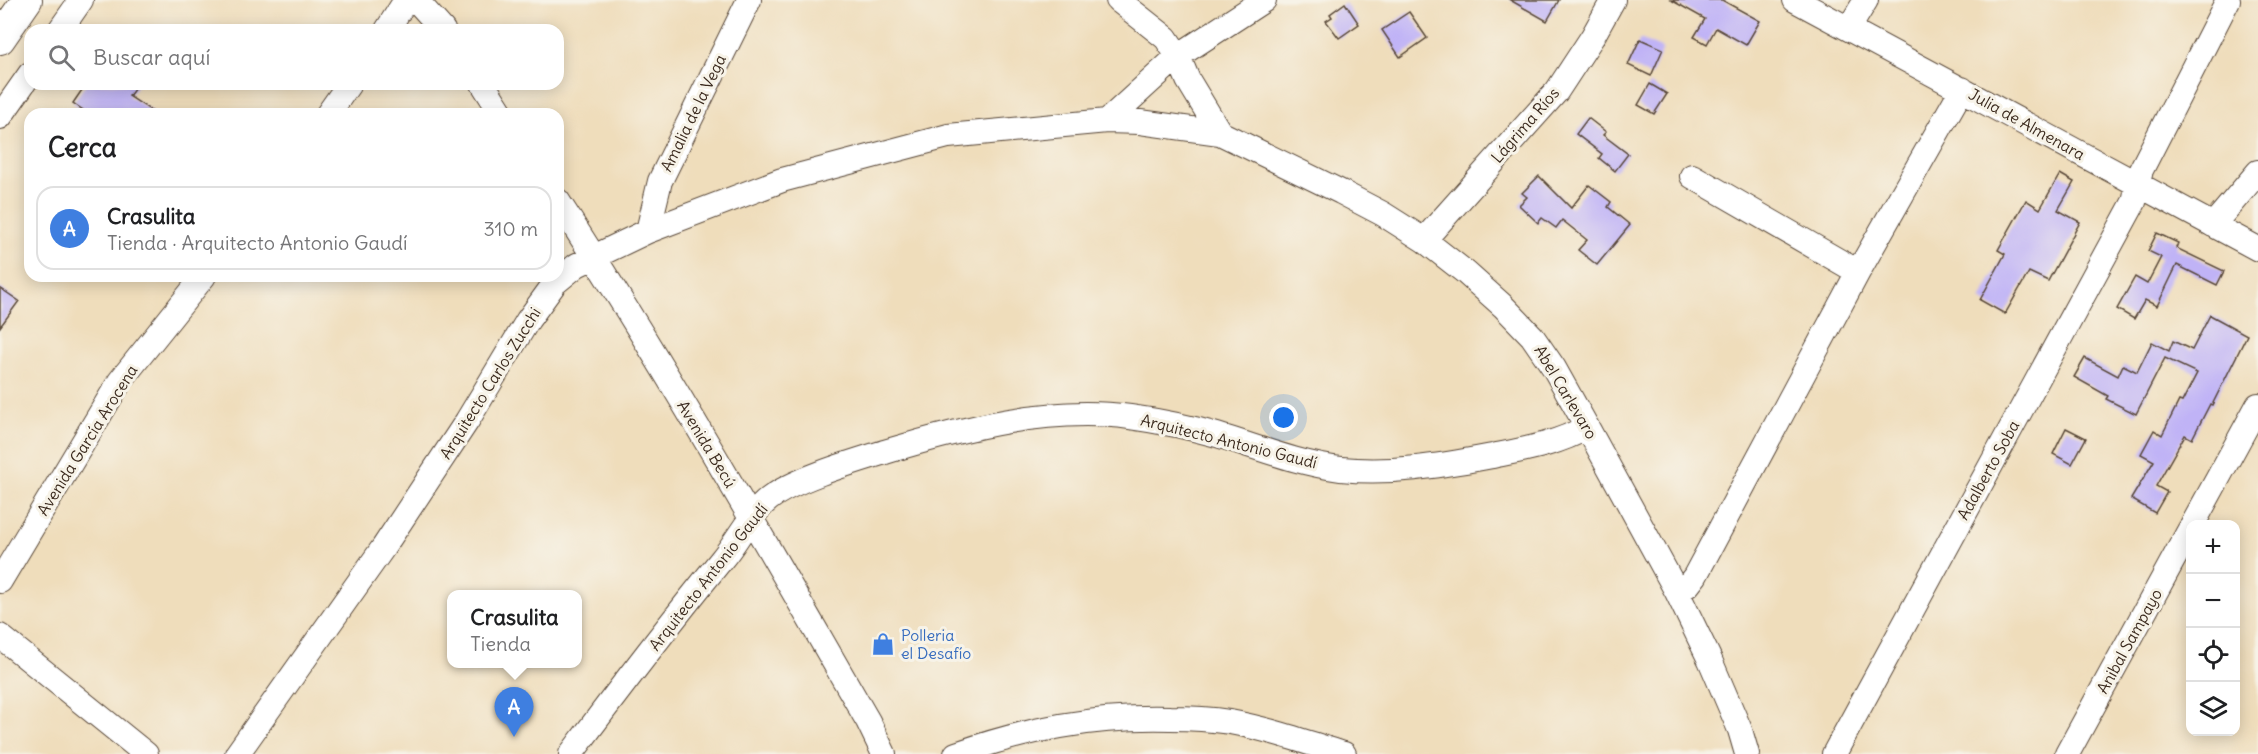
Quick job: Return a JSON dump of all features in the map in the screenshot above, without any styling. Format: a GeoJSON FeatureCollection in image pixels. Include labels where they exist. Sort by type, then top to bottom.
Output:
{"type":"FeatureCollection","features":[{"type":"Feature","properties":{"kind":"main road"},"geometry":{"type":"LineString","coordinates":[[0,39],[27,0]]}},
{"type":"Feature","properties":{"kind":"street"},"geometry":{"type":"LineString","coordinates":[[64,24],[81,0]]}},
{"type":"Feature","properties":{"kind":"street"},"geometry":{"type":"LineString","coordinates":[[391,24],[406,0]]}},
{"type":"Feature","properties":{"kind":"street"},"geometry":{"type":"LineString","coordinates":[[416,0],[438,24]]}},
{"type":"Feature","properties":{"kind":"street","name":"Amalia de la Vega"},"geometry":{"type":"LineString","coordinates":[[648,231],[660,181],[749,0]]}},
{"type":"Feature","properties":{"kind":"street"},"geometry":{"type":"LineString","coordinates":[[1118,0],[1166,38],[1220,133]]}},
{"type":"Feature","properties":{"kind":"street"},"geometry":{"type":"LineString","coordinates":[[1107,121],[1178,56],[1264,0]]}},
{"type":"Feature","properties":{"kind":"street","name":"Lágrima Ríos"},"geometry":{"type":"LineString","coordinates":[[1424,240],[1557,91],[1593,36],[1613,0]]}},
{"type":"Feature","properties":{"kind":"street","name":"Julia de Almenara"},"geometry":{"type":"LineString","coordinates":[[1796,0],[2258,249]]}},
{"type":"Feature","properties":{"kind":"street"},"geometry":{"type":"LineString","coordinates":[[1849,28],[1866,0]]}},
{"type":"Feature","properties":{"kind":"street","name":"Adalberto Soba"},"geometry":{"type":"LineString","coordinates":[[1834,754],[2134,202],[2141,170],[2152,146],[2228,0]]}},
{"type":"Feature","properties":{"kind":"street"},"geometry":{"type":"LineString","coordinates":[[0,117],[24,83]]}},
{"type":"Feature","properties":{"kind":"street"},"geometry":{"type":"LineString","coordinates":[[1677,592],[1688,585],[1695,576],[1858,272],[1962,89]]}},
{"type":"Feature","properties":{"kind":"street"},"geometry":{"type":"LineString","coordinates":[[332,108],[345,90]]}},
{"type":"Feature","properties":{"kind":"street"},"geometry":{"type":"LineString","coordinates":[[487,90],[498,108]]}},
{"type":"Feature","properties":{"kind":"street","name":"Arquitecto Carlos Zucchi"},"geometry":{"type":"LineString","coordinates":[[564,275],[577,264],[648,231],[782,180],[948,136],[1107,121],[1140,122],[1220,133]]}},
{"type":"Feature","properties":{"kind":"street","name":"Abel Carlevaro"},"geometry":{"type":"LineString","coordinates":[[1220,133],[1341,192],[1424,240],[1466,272],[1532,336],[1554,368],[1677,592],[1715,670],[1740,730],[1747,754]]}},
{"type":"Feature","properties":{"kind":"street"},"geometry":{"type":"LineString","coordinates":[[2213,225],[2258,172]]}},
{"type":"Feature","properties":{"kind":"street"},"geometry":{"type":"LineString","coordinates":[[1692,176],[1858,272]]}},
{"type":"Feature","properties":{"kind":"street","name":"Avenida Becú"},"geometry":{"type":"LineString","coordinates":[[564,210],[752,519],[868,721],[884,754]]}},
{"type":"Feature","properties":{"kind":"street","name":"Avenida García Arocena"},"geometry":{"type":"LineString","coordinates":[[0,581],[120,381],[199,282]]}},
{"type":"Feature","properties":{"kind":"street","name":"Arquitecto Carlos Zucchi"},"geometry":{"type":"LineString","coordinates":[[237,754],[383,548],[467,421],[528,320],[556,282]]}},
{"type":"Feature","properties":{"kind":"street"},"geometry":{"type":"LineString","coordinates":[[2196,520],[2258,405]]}},
{"type":"Feature","properties":{"kind":"street","name":"Arquitecto Antonio Gaudí"},"geometry":{"type":"LineString","coordinates":[[572,754],[759,509],[777,493],[820,474],[928,439],[1020,419],[1091,415],[1128,417],[1212,434],[1305,461],[1340,468],[1387,471],[1445,465],[1549,444],[1574,435],[1587,427]]}},
{"type":"Feature","properties":{"kind":"street","name":"Anibal Sampayo"},"geometry":{"type":"LineString","coordinates":[[2067,754],[2186,536]]}},
{"type":"Feature","properties":{"kind":"street"},"geometry":{"type":"LineString","coordinates":[[0,636],[146,754]]}},
{"type":"Feature","properties":{"kind":"street"},"geometry":{"type":"LineString","coordinates":[[956,754],[1042,728],[1139,717],[1228,722],[1266,730],[1344,754]]}},
{"type":"Feature","properties":{"kind":"building"},"geometry":{"type":"Polygon","coordinates":[[[1510,0],[1559,0],[1547,21],[1510,0]]]}},
{"type":"Feature","properties":{"kind":"building"},"geometry":{"type":"Polygon","coordinates":[[[1671,0],[1722,0],[1760,21],[1746,45],[1716,28],[1707,44],[1694,37],[1705,19],[1671,0]]]}},
{"type":"Feature","properties":{"kind":"building"},"geometry":{"type":"Polygon","coordinates":[[[1345,3],[1359,24],[1339,38],[1326,21],[1332,17],[1330,14],[1345,3]]]}},
{"type":"Feature","properties":{"kind":"building"},"geometry":{"type":"Polygon","coordinates":[[[1409,12],[1427,38],[1400,57],[1382,30],[1409,12]]]}},
{"type":"Feature","properties":{"kind":"building"},"geometry":{"type":"Polygon","coordinates":[[[1640,39],[1663,49],[1651,76],[1628,65],[1640,39]]]}},
{"type":"Feature","properties":{"kind":"building"},"geometry":{"type":"Polygon","coordinates":[[[1650,84],[1667,94],[1654,114],[1638,105],[1650,84]]]}},
{"type":"Feature","properties":{"kind":"building"},"geometry":{"type":"Polygon","coordinates":[[[82,90],[134,90],[129,96],[147,108],[80,108],[73,103],[82,90]]]}},
{"type":"Feature","properties":{"kind":"building"},"geometry":{"type":"Polygon","coordinates":[[[1588,118],[1606,132],[1603,135],[1628,154],[1615,171],[1599,158],[1602,154],[1576,134],[1588,118]]]}},
{"type":"Feature","properties":{"kind":"building"},"geometry":{"type":"Polygon","coordinates":[[[2060,174],[2074,182],[2058,210],[2080,222],[2048,281],[2029,272],[2005,314],[1980,300],[2005,254],[1998,250],[2026,200],[2040,209],[2060,174]]]}},
{"type":"Feature","properties":{"kind":"building"},"geometry":{"type":"Polygon","coordinates":[[[1539,176],[1571,208],[1589,185],[1611,202],[1608,207],[1630,225],[1597,265],[1578,250],[1587,240],[1562,220],[1556,228],[1542,218],[1538,223],[1519,205],[1527,197],[1522,193],[1539,176]]]}},
{"type":"Feature","properties":{"kind":"building"},"geometry":{"type":"Polygon","coordinates":[[[2157,233],[2178,243],[2176,248],[2224,271],[2217,285],[2177,265],[2157,306],[2145,300],[2134,319],[2117,309],[2135,277],[2147,284],[2161,257],[2148,251],[2157,233]]]}},
{"type":"Feature","properties":{"kind":"building"},"geometry":{"type":"Polygon","coordinates":[[[0,288],[19,301],[0,327],[0,288]]]}},
{"type":"Feature","properties":{"kind":"building"},"geometry":{"type":"Polygon","coordinates":[[[2210,315],[2247,335],[2192,439],[2185,435],[2156,486],[2167,492],[2155,513],[2131,499],[2154,461],[2141,454],[2154,430],[2162,435],[2179,401],[2182,402],[2197,373],[2165,358],[2136,414],[2106,399],[2108,396],[2074,377],[2085,358],[2118,376],[2123,365],[2137,372],[2152,342],[2169,351],[2173,341],[2192,350],[2210,315]]]}},
{"type":"Feature","properties":{"kind":"building"},"geometry":{"type":"Polygon","coordinates":[[[2066,428],[2086,438],[2072,464],[2053,454],[2066,428]]]}},
{"type":"Feature","properties":{"kind":"place","name":"Polleria el Desafío"},"geometry":{"type":"Point","coordinates":[883,644]}},
{"type":"Feature","properties":{"kind":"place","name":"Crasulita"},"geometry":{"type":"Point","coordinates":[514,737]}}]}
